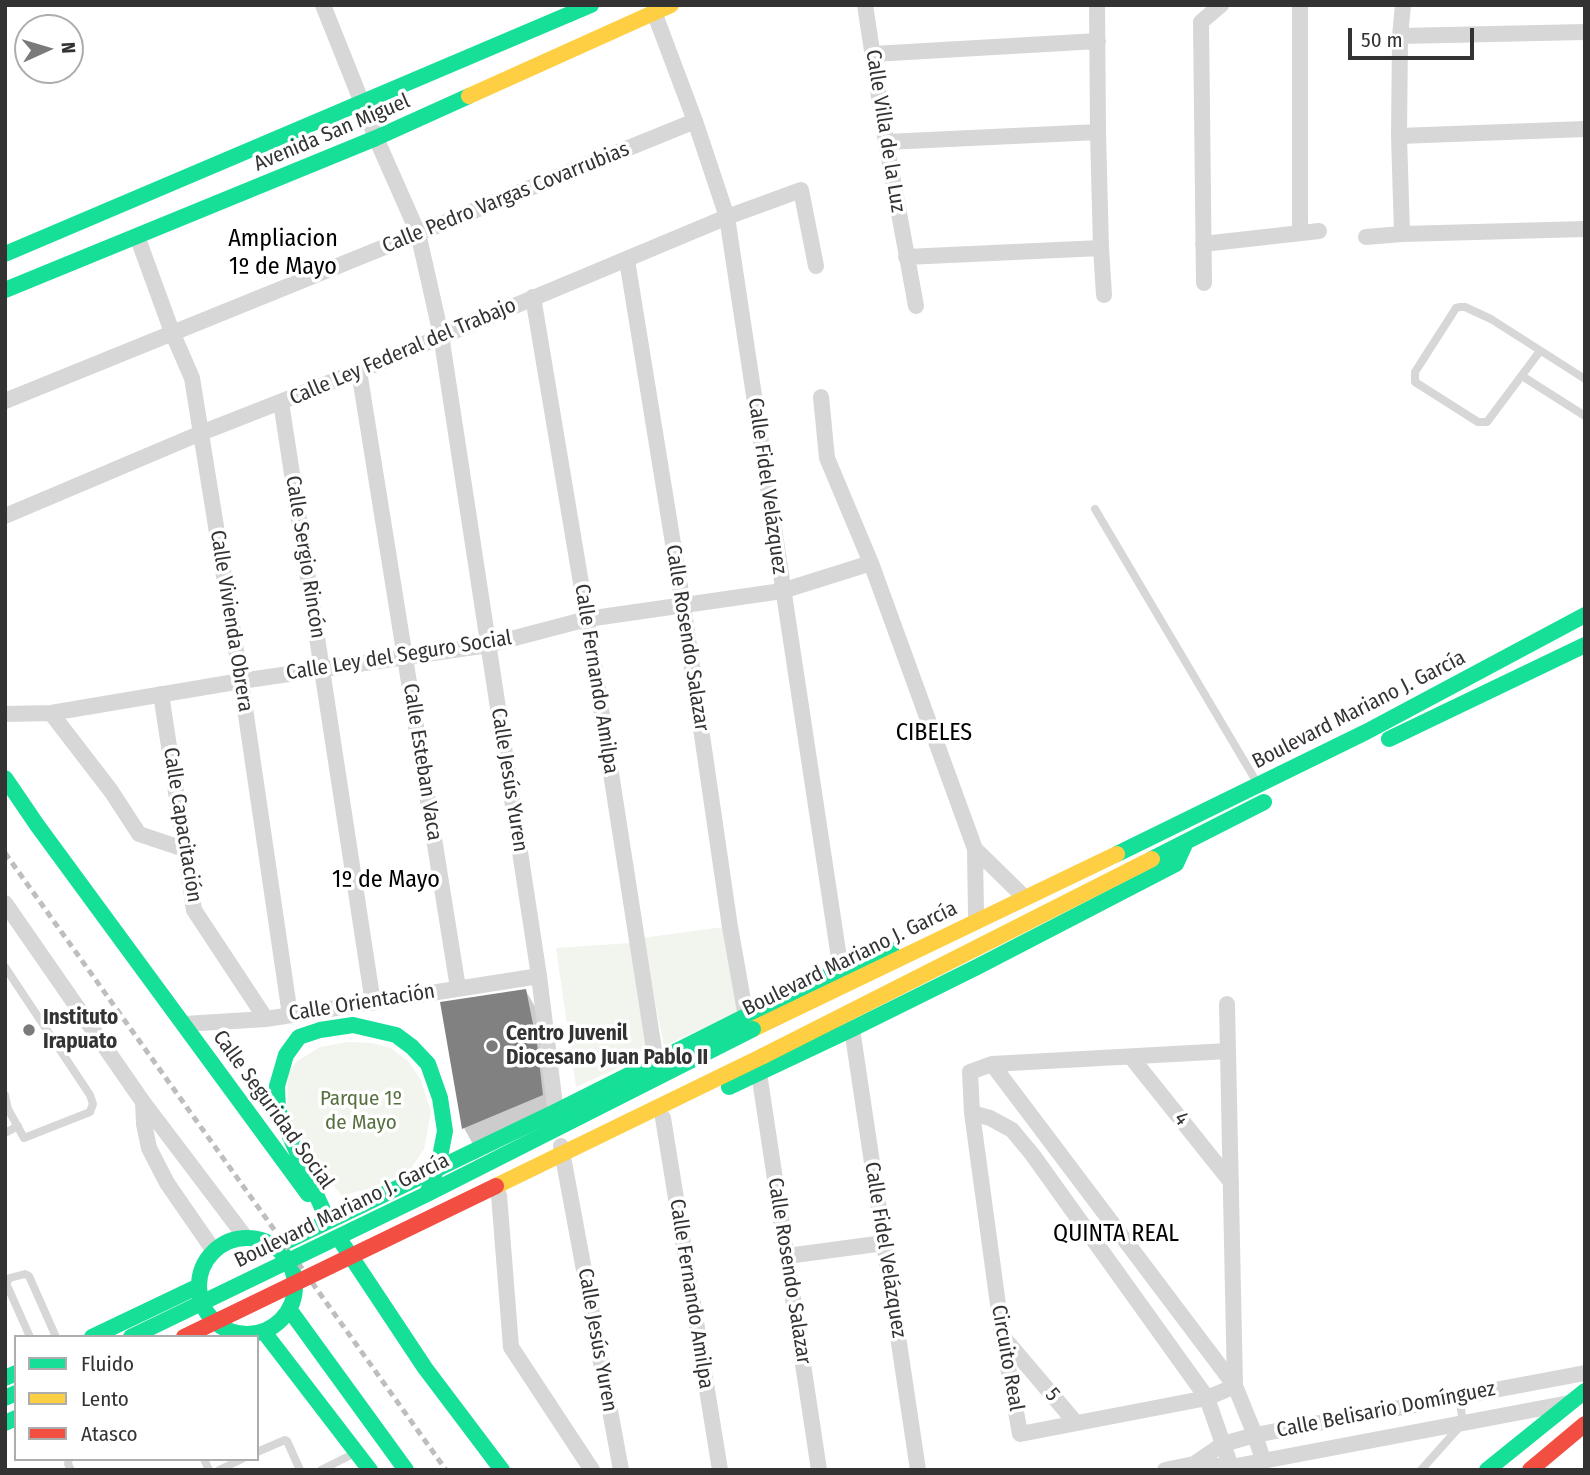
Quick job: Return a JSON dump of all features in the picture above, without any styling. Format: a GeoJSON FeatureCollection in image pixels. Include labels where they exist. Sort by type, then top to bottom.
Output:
{"type":"FeatureCollection","features":[{"type":"Feature","properties":{"kind":"street","name":"Calle Jesús Yuren"},"geometry":{"type":"LineString","coordinates":[[323,5],[376,138],[418,233],[441,335],[539,976],[555,1112],[621,1470]]}},
{"type":"Feature","properties":{"kind":"street","name":"Avenida San Miguel"},"geometry":{"type":"LineString","coordinates":[[5,254],[591,5]]}},
{"type":"Feature","properties":{"kind":"street","name":"Avenida San Miguel"},"geometry":{"type":"LineString","coordinates":[[5,289],[376,138],[671,5]]}},
{"type":"Feature","properties":{"kind":"street","name":"Calle Villa de la Luz"},"geometry":{"type":"LineString","coordinates":[[865,5],[886,142],[916,306]]}},
{"type":"Feature","properties":{"kind":"street"},"geometry":{"type":"LineString","coordinates":[[1097,5],[1104,295]]}},
{"type":"Feature","properties":{"kind":"street"},"geometry":{"type":"LineString","coordinates":[[1204,283],[1201,22],[1221,5]]}},
{"type":"Feature","properties":{"kind":"street"},"geometry":{"type":"LineString","coordinates":[[1300,5],[1300,232]]}},
{"type":"Feature","properties":{"kind":"street"},"geometry":{"type":"LineString","coordinates":[[1402,234],[1399,136],[1403,5]]}},
{"type":"Feature","properties":{"kind":"street","name":"Calle Fidel Velázquez"},"geometry":{"type":"LineString","coordinates":[[654,12],[727,217],[841,971]]}},
{"type":"Feature","properties":{"kind":"street"},"geometry":{"type":"LineString","coordinates":[[1400,36],[1585,32]]}},
{"type":"Feature","properties":{"kind":"street"},"geometry":{"type":"LineString","coordinates":[[873,54],[1098,41]]}},
{"type":"Feature","properties":{"kind":"street","name":"Calle Pedro Vargas Covarrubias"},"geometry":{"type":"LineString","coordinates":[[5,401],[695,121]]}},
{"type":"Feature","properties":{"kind":"street"},"geometry":{"type":"LineString","coordinates":[[1399,136],[1585,128]]}},
{"type":"Feature","properties":{"kind":"street"},"geometry":{"type":"LineString","coordinates":[[886,142],[1098,132]]}},
{"type":"Feature","properties":{"kind":"street","name":"Calle Ley Federal del Trabajo"},"geometry":{"type":"LineString","coordinates":[[5,516],[727,217],[801,190],[816,266]]}},
{"type":"Feature","properties":{"kind":"street"},"geometry":{"type":"LineString","coordinates":[[1366,237],[1585,229]]}},
{"type":"Feature","properties":{"kind":"street"},"geometry":{"type":"LineString","coordinates":[[1203,244],[1319,231]]}},
{"type":"Feature","properties":{"kind":"street","name":"Calle Vivienda Obrera"},"geometry":{"type":"LineString","coordinates":[[137,236],[192,378],[241,681],[290,1015]]}},
{"type":"Feature","properties":{"kind":"street"},"geometry":{"type":"LineString","coordinates":[[906,257],[1101,248]]}},
{"type":"Feature","properties":{"kind":"street","name":"Calle Rosendo Salazar"},"geometry":{"type":"LineString","coordinates":[[627,260],[683,605],[730,927],[749,1023]]}},
{"type":"Feature","properties":{"kind":"street","name":"Calle Fernando Amilpa"},"geometry":{"type":"LineString","coordinates":[[533,298],[587,619],[656,1062]]}},
{"type":"Feature","properties":{"kind":"street","name":"Calle Esteban Vaca"},"geometry":{"type":"LineString","coordinates":[[359,371],[458,988]]}},
{"type":"Feature","properties":{"kind":"street"},"geometry":{"type":"LineString","coordinates":[[821,397],[827,458],[871,563],[975,849],[976,915]]}},
{"type":"Feature","properties":{"kind":"street","name":"Calle Sergio Rincón"},"geometry":{"type":"LineString","coordinates":[[281,402],[373,1003]]}},
{"type":"Feature","properties":{"kind":"street","name":"Calle Ley del Seguro Social"},"geometry":{"type":"LineString","coordinates":[[5,714],[51,713],[241,681],[488,645],[587,619],[782,591],[871,563]]}},
{"type":"Feature","properties":{"kind":"street","name":"Boulevard Mariano J. García"},"geometry":{"type":"LineString","coordinates":[[135,1335],[427,1194],[749,1023],[1072,876],[1366,732],[1585,615]]}},
{"type":"Feature","properties":{"kind":"street","name":"Boulevard Mariano J. García"},"geometry":{"type":"LineString","coordinates":[[1380,743],[1585,645]]}},
{"type":"Feature","properties":{"kind":"street","name":"Calle Capacitación"},"geometry":{"type":"LineString","coordinates":[[161,694],[194,910],[266,1019]]}},
{"type":"Feature","properties":{"kind":"street"},"geometry":{"type":"LineString","coordinates":[[1419,704],[1427,720]]}},
{"type":"Feature","properties":{"kind":"street"},"geometry":{"type":"LineString","coordinates":[[51,713],[139,834],[184,849]]}},
{"type":"Feature","properties":{"kind":"street","name":"Calle Seguridad Social"},"geometry":{"type":"LineString","coordinates":[[5,778],[328,1221],[425,1368],[502,1470]]}},
{"type":"Feature","properties":{"kind":"street","name":"Boulevard Mariano J. García"},"geometry":{"type":"LineString","coordinates":[[188,1335],[763,1056],[1283,792]]}},
{"type":"Feature","properties":{"kind":"street"},"geometry":{"type":"LineString","coordinates":[[295,1289],[565,1165],[977,967],[1176,864],[1186,842]]}},
{"type":"Feature","properties":{"kind":"street"},"geometry":{"type":"LineString","coordinates":[[975,849],[1022,895]]}},
{"type":"Feature","properties":{"kind":"street"},"geometry":{"type":"LineString","coordinates":[[275,1247],[656,1062],[749,1023],[841,971],[1072,876]]}},
{"type":"Feature","properties":{"kind":"street"},"geometry":{"type":"LineString","coordinates":[[5,903],[142,1102],[246,1238]]}},
{"type":"Feature","properties":{"kind":"street","name":"Calle Orientación"},"geometry":{"type":"LineString","coordinates":[[184,1024],[266,1019],[539,976]]}},
{"type":"Feature","properties":{"kind":"street"},"geometry":{"type":"LineString","coordinates":[[1227,1004],[1235,1387]]}},
{"type":"Feature","properties":{"kind":"street"},"geometry":{"type":"LineString","coordinates":[[328,1221],[278,1110],[276,1086],[286,1055],[299,1037],[320,1030],[353,1025],[396,1035],[428,1064],[440,1098],[445,1131],[439,1162],[427,1194]]}},
{"type":"Feature","properties":{"kind":"street","name":"Calle Fidel Velázquez"},"geometry":{"type":"LineString","coordinates":[[852,1029],[918,1470]]}},
{"type":"Feature","properties":{"kind":"street"},"geometry":{"type":"LineString","coordinates":[[992,1064],[1228,1051]]}},
{"type":"Feature","properties":{"kind":"street","name":"4"},"geometry":{"type":"LineString","coordinates":[[1131,1058],[1231,1182]]}},
{"type":"Feature","properties":{"kind":"street"},"geometry":{"type":"LineString","coordinates":[[992,1064],[1235,1387],[1263,1460]]}},
{"type":"Feature","properties":{"kind":"street","name":"Circuito Real"},"geometry":{"type":"LineString","coordinates":[[992,1064],[970,1072],[972,1113],[1002,1334],[1020,1434],[1208,1398],[1235,1387]]}},
{"type":"Feature","properties":{"kind":"street","name":"Calle Rosendo Salazar"},"geometry":{"type":"LineString","coordinates":[[759,1073],[820,1470]]}},
{"type":"Feature","properties":{"kind":"street"},"geometry":{"type":"LineString","coordinates":[[142,1102],[149,1148],[167,1183],[214,1251]]}},
{"type":"Feature","properties":{"kind":"street"},"geometry":{"type":"LineString","coordinates":[[972,1113],[990,1118],[1012,1130],[1032,1154],[1208,1398],[1231,1467]]}},
{"type":"Feature","properties":{"kind":"street","name":"Calle Fernando Amilpa"},"geometry":{"type":"LineString","coordinates":[[663,1118],[720,1470]]}},
{"type":"Feature","properties":{"kind":"street"},"geometry":{"type":"LineString","coordinates":[[499,1195],[511,1347],[592,1470]]}},
{"type":"Feature","properties":{"kind":"street"},"geometry":{"type":"LineString","coordinates":[[1102,1251],[1123,1237]]}},
{"type":"Feature","properties":{"kind":"street"},"geometry":{"type":"LineString","coordinates":[[246,1238],[266,1242],[275,1247],[284,1256],[294,1277],[295,1289],[289,1309],[274,1326],[253,1335],[242,1335],[220,1327],[209,1316],[201,1302],[199,1286],[206,1261],[214,1251],[234,1240],[246,1238]]}},
{"type":"Feature","properties":{"kind":"street"},"geometry":{"type":"LineString","coordinates":[[787,1256],[884,1243]]}},
{"type":"Feature","properties":{"kind":"street"},"geometry":{"type":"LineString","coordinates":[[96,1335],[199,1286]]}},
{"type":"Feature","properties":{"kind":"street"},"geometry":{"type":"LineString","coordinates":[[289,1309],[407,1470]]}},
{"type":"Feature","properties":{"kind":"street"},"geometry":{"type":"LineString","coordinates":[[142,1313],[156,1322],[164,1335]]}},
{"type":"Feature","properties":{"kind":"street"},"geometry":{"type":"LineString","coordinates":[[203,1335],[220,1327]]}},
{"type":"Feature","properties":{"kind":"street"},"geometry":{"type":"LineString","coordinates":[[264,1332],[370,1470]]}},
{"type":"Feature","properties":{"kind":"street","name":"5"},"geometry":{"type":"LineString","coordinates":[[1002,1334],[1076,1423]]}},
{"type":"Feature","properties":{"kind":"street","name":"Calle Belisario Domínguez"},"geometry":{"type":"LineString","coordinates":[[1194,1464],[1223,1444],[1255,1436],[1585,1373]]}},
{"type":"Feature","properties":{"kind":"street"},"geometry":{"type":"LineString","coordinates":[[1488,1470],[1510,1462],[1578,1401],[1585,1391]]}},
{"type":"Feature","properties":{"kind":"street","name":"Calle Belisario Domínguez"},"geometry":{"type":"LineString","coordinates":[[1165,1470],[1194,1464],[1231,1467],[1578,1401]]}},
{"type":"Feature","properties":{"kind":"street"},"geometry":{"type":"LineString","coordinates":[[1530,1470],[1585,1424]]}},
{"type":"Feature","properties":{"kind":"lane"},"geometry":{"type":"LineString","coordinates":[[1540,351],[1486,422],[1478,422],[1415,382],[1415,372],[1456,308],[1460,307],[1491,319],[1585,379]]}},
{"type":"Feature","properties":{"kind":"lane"},"geometry":{"type":"LineString","coordinates":[[1522,376],[1585,416]]}},
{"type":"Feature","properties":{"kind":"lane"},"geometry":{"type":"LineString","coordinates":[[1095,509],[1258,785]]}},
{"type":"Feature","properties":{"kind":"lane"},"geometry":{"type":"LineString","coordinates":[[5,967],[90,1095],[93,1104],[90,1112],[24,1138],[8,1109],[5,1095]]}},
{"type":"Feature","properties":{"kind":"lane"},"geometry":{"type":"LineString","coordinates":[[5,1133],[18,1126]]}},
{"type":"Feature","properties":{"kind":"lane"},"geometry":{"type":"LineString","coordinates":[[29,1335],[6,1283],[10,1278],[25,1274],[29,1276],[55,1335]]}},
{"type":"Feature","properties":{"kind":"lane"},"geometry":{"type":"LineString","coordinates":[[1421,1470],[1463,1423],[1460,1396]]}},
{"type":"Feature","properties":{"kind":"lane"},"geometry":{"type":"LineString","coordinates":[[259,1451],[285,1440],[300,1470]]}},
{"type":"Feature","properties":{"kind":"lane"},"geometry":{"type":"LineString","coordinates":[[321,1470],[357,1453]]}},
{"type":"Feature","properties":{"kind":"lane"},"geometry":{"type":"LineString","coordinates":[[219,1470],[238,1461]]}},
{"type":"Feature","properties":{"kind":"green space"},"geometry":{"type":"Polygon","coordinates":[[[724,927],[738,1012],[664,1046],[642,938],[724,927]]]}},
{"type":"Feature","properties":{"kind":"green space"},"geometry":{"type":"Polygon","coordinates":[[[630,943],[649,1054],[576,1087],[556,948],[630,943]]]}},
{"type":"Feature","properties":{"kind":"green space","name":"Parque 1º de Mayo"},"geometry":{"type":"Polygon","coordinates":[[[348,1042],[372,1043],[391,1048],[409,1062],[421,1080],[431,1112],[424,1149],[410,1170],[370,1188],[342,1196],[313,1160],[287,1115],[288,1074],[296,1062],[320,1047],[348,1042]]]}},
{"type":"Feature","properties":{"kind":"building","name":"Centro Juvenil Diocesano Juan Pablo II"},"geometry":{"type":"Polygon","coordinates":[[[526,989],[537,1044],[543,1095],[462,1129],[440,1002],[526,989]]]}},
{"type":"Feature","properties":{"kind":"railway"},"geometry":{"type":"LineString","coordinates":[[5,853],[446,1470]]}},
{"type":"Feature","properties":{"kind":"traffic: fast"},"geometry":{"type":"LineString","coordinates":[[5,254],[591,5]]}},
{"type":"Feature","properties":{"kind":"traffic: fast"},"geometry":{"type":"LineString","coordinates":[[5,290],[376,138],[469,96]]}},
{"type":"Feature","properties":{"kind":"traffic: fast"},"geometry":{"type":"LineString","coordinates":[[1117,854],[1366,732],[1585,615]]}},
{"type":"Feature","properties":{"kind":"traffic: fast"},"geometry":{"type":"LineString","coordinates":[[1389,739],[1585,645]]}},
{"type":"Feature","properties":{"kind":"traffic: fast"},"geometry":{"type":"LineString","coordinates":[[5,778],[308,1194]]}},
{"type":"Feature","properties":{"kind":"traffic: fast"},"geometry":{"type":"LineString","coordinates":[[1152,859],[1264,802]]}},
{"type":"Feature","properties":{"kind":"traffic: fast"},"geometry":{"type":"LineString","coordinates":[[729,1087],[977,967],[1176,864],[1186,842]]}},
{"type":"Feature","properties":{"kind":"traffic: fast"},"geometry":{"type":"LineString","coordinates":[[275,1247],[555,1112],[810,984],[891,950]]}},
{"type":"Feature","properties":{"kind":"traffic: fast"},"geometry":{"type":"LineString","coordinates":[[278,1110],[277,1086],[286,1055],[299,1037],[320,1030],[353,1025],[396,1035],[428,1064],[440,1098],[445,1131],[439,1162],[427,1194]]}},
{"type":"Feature","properties":{"kind":"traffic: fast"},"geometry":{"type":"LineString","coordinates":[[135,1335],[427,1194],[753,1029]]}},
{"type":"Feature","properties":{"kind":"traffic: fast"},"geometry":{"type":"LineString","coordinates":[[278,1110],[328,1221]]}},
{"type":"Feature","properties":{"kind":"traffic: fast"},"geometry":{"type":"LineString","coordinates":[[247,1238],[265,1242],[281,1252],[291,1268],[295,1286],[291,1304],[281,1320],[265,1330],[247,1334],[229,1330],[213,1320],[203,1304],[199,1286],[203,1268],[213,1252],[229,1242],[247,1238]]}},
{"type":"Feature","properties":{"kind":"traffic: fast"},"geometry":{"type":"LineString","coordinates":[[342,1243],[425,1368],[502,1470]]}},
{"type":"Feature","properties":{"kind":"traffic: fast"},"geometry":{"type":"LineString","coordinates":[[96,1335],[199,1286]]}},
{"type":"Feature","properties":{"kind":"traffic: fast"},"geometry":{"type":"LineString","coordinates":[[289,1309],[406,1470]]}},
{"type":"Feature","properties":{"kind":"traffic: fast"},"geometry":{"type":"LineString","coordinates":[[264,1332],[370,1470]]}},
{"type":"Feature","properties":{"kind":"traffic: fast"},"geometry":{"type":"LineString","coordinates":[[5,1378],[14,1374]]}},
{"type":"Feature","properties":{"kind":"traffic: fast"},"geometry":{"type":"LineString","coordinates":[[1487,1470],[1585,1391]]}},
{"type":"Feature","properties":{"kind":"traffic: fast"},"geometry":{"type":"LineString","coordinates":[[5,1398],[14,1394]]}},
{"type":"Feature","properties":{"kind":"traffic: fast"},"geometry":{"type":"LineString","coordinates":[[5,1423],[14,1419]]}},
{"type":"Feature","properties":{"kind":"traffic: slow"},"geometry":{"type":"LineString","coordinates":[[469,96],[671,5]]}},
{"type":"Feature","properties":{"kind":"traffic: slow"},"geometry":{"type":"LineString","coordinates":[[753,1029],[1117,854]]}},
{"type":"Feature","properties":{"kind":"traffic: slow"},"geometry":{"type":"LineString","coordinates":[[763,1056],[1152,859]]}},
{"type":"Feature","properties":{"kind":"traffic: slow"},"geometry":{"type":"LineString","coordinates":[[496,1186],[763,1056]]}},
{"type":"Feature","properties":{"kind":"traffic: jam"},"geometry":{"type":"LineString","coordinates":[[188,1335],[496,1186]]}},
{"type":"Feature","properties":{"kind":"traffic: jam"},"geometry":{"type":"LineString","coordinates":[[1530,1470],[1585,1424]]}},
{"type":"Feature","properties":{"kind":"place","name":"Instituto Irapuato"},"geometry":{"type":"Point","coordinates":[29,1030]}},
{"type":"Feature","properties":{"kind":"place","name":"Centro Juvenil Diocesano Juan Pablo II"},"geometry":{"type":"Point","coordinates":[492,1046]}},
{"type":"Feature","properties":{"kind":"district","name":"Ampliacion 1º de Mayo"},"geometry":{"type":"Point","coordinates":[283,253]}},
{"type":"Feature","properties":{"kind":"district","name":"CIBELES"},"geometry":{"type":"Point","coordinates":[934,733]}},
{"type":"Feature","properties":{"kind":"district","name":"1º de Mayo"},"geometry":{"type":"Point","coordinates":[386,880]}},
{"type":"Feature","properties":{"kind":"district","name":"QUINTA REAL"},"geometry":{"type":"Point","coordinates":[1116,1234]}}]}
